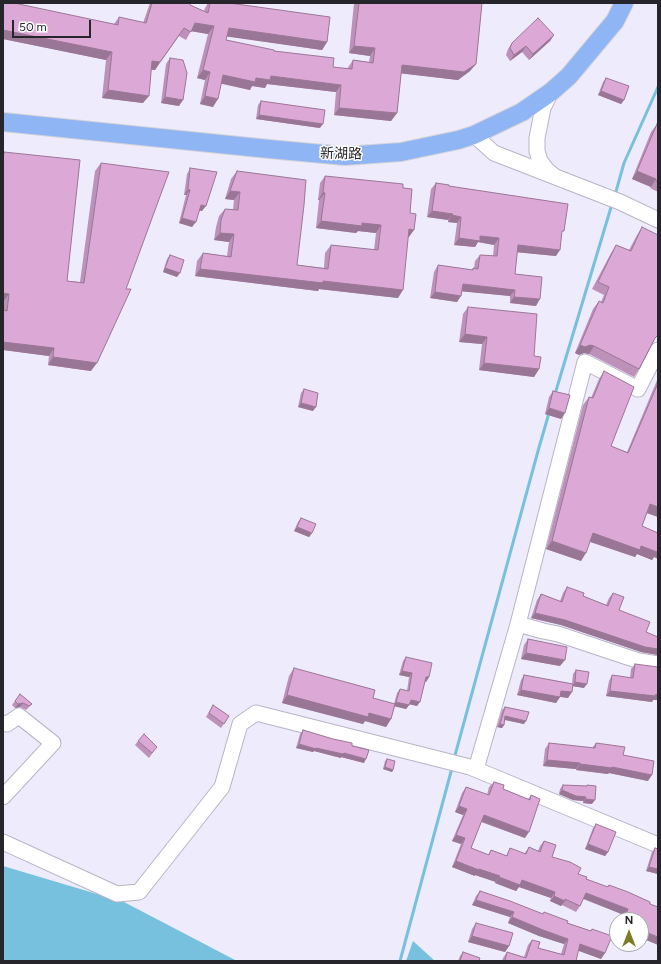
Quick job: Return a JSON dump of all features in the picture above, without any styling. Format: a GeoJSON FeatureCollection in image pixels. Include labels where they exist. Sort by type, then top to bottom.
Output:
{"type":"FeatureCollection","features":[{"type":"Feature","properties":{"kind":"main road","name":"新湖路"},"geometry":{"type":"LineString","coordinates":[[3,122],[345,156],[401,152],[458,140],[474,135],[522,112],[551,92],[569,76],[615,21],[624,3]]}},
{"type":"Feature","properties":{"kind":"street"},"geometry":{"type":"LineString","coordinates":[[551,92],[542,108],[537,138],[537,151],[540,161],[547,170],[557,178]]}},
{"type":"Feature","properties":{"kind":"street"},"geometry":{"type":"LineString","coordinates":[[474,135],[494,152],[557,178],[595,191],[658,220]]}},
{"type":"Feature","properties":{"kind":"street"},"geometry":{"type":"LineString","coordinates":[[473,768],[518,624],[585,362],[638,389],[658,350]]}},
{"type":"Feature","properties":{"kind":"street"},"geometry":{"type":"LineString","coordinates":[[518,624],[558,634],[639,661],[658,664]]}},
{"type":"Feature","properties":{"kind":"street"},"geometry":{"type":"LineString","coordinates":[[3,842],[117,894],[139,892],[222,787],[240,724],[256,713],[473,768],[658,845]]}},
{"type":"Feature","properties":{"kind":"street"},"geometry":{"type":"LineString","coordinates":[[3,723],[7,724],[18,716],[53,743],[3,797]]}},
{"type":"Feature","properties":{"kind":"water"},"geometry":{"type":"Polygon","coordinates":[[[3,866],[124,902],[237,961],[3,961],[3,866]]]}},
{"type":"Feature","properties":{"kind":"water"},"geometry":{"type":"Polygon","coordinates":[[[413,941],[435,961],[406,961],[413,941]]]}},
{"type":"Feature","properties":{"kind":"building"},"geometry":{"type":"Polygon","coordinates":[[[3,3],[14,3],[118,25],[119,17],[146,23],[152,3],[190,3],[190,5],[208,13],[210,3],[229,3],[330,17],[327,42],[229,28],[226,40],[274,51],[334,58],[333,67],[352,69],[353,60],[373,63],[375,48],[354,46],[359,3],[482,3],[476,64],[464,72],[402,65],[397,113],[339,108],[341,85],[271,76],[270,80],[256,78],[255,82],[223,75],[218,99],[205,96],[210,72],[203,70],[214,26],[195,23],[191,32],[184,28],[160,62],[152,61],[149,96],[108,90],[112,52],[3,30],[3,3]]]}},
{"type":"Feature","properties":{"kind":"building"},"geometry":{"type":"Polygon","coordinates":[[[538,18],[554,35],[533,54],[526,46],[514,55],[510,48],[512,43],[538,18]]]}},
{"type":"Feature","properties":{"kind":"building"},"geometry":{"type":"Polygon","coordinates":[[[170,58],[183,60],[187,73],[183,100],[165,97],[170,58]]]}},
{"type":"Feature","properties":{"kind":"building"},"geometry":{"type":"Polygon","coordinates":[[[606,78],[629,86],[624,100],[601,91],[606,78]]]}},
{"type":"Feature","properties":{"kind":"building"},"geometry":{"type":"Polygon","coordinates":[[[261,101],[325,110],[323,124],[259,115],[261,101]]]}},
{"type":"Feature","properties":{"kind":"building"},"geometry":{"type":"Polygon","coordinates":[[[657,124],[658,182],[656,179],[637,171],[657,124]]]}},
{"type":"Feature","properties":{"kind":"building"},"geometry":{"type":"Polygon","coordinates":[[[4,152],[80,160],[67,281],[84,283],[101,163],[169,172],[126,289],[131,289],[97,363],[53,357],[54,348],[3,342],[3,310],[7,311],[9,294],[3,293],[4,152]]]}},
{"type":"Feature","properties":{"kind":"building"},"geometry":{"type":"Polygon","coordinates":[[[190,168],[217,172],[206,206],[201,205],[196,222],[182,218],[190,190],[188,189],[190,168]]]}},
{"type":"Feature","properties":{"kind":"building"},"geometry":{"type":"Polygon","coordinates":[[[237,171],[306,180],[297,265],[328,269],[331,245],[378,250],[381,225],[362,223],[362,226],[321,221],[325,193],[323,192],[325,176],[403,184],[403,188],[412,189],[410,213],[416,214],[414,230],[409,229],[403,290],[323,281],[323,283],[200,269],[203,253],[231,257],[234,234],[220,233],[221,220],[225,209],[238,210],[240,192],[230,191],[237,171]]]}},
{"type":"Feature","properties":{"kind":"building"},"geometry":{"type":"Polygon","coordinates":[[[436,183],[568,204],[564,231],[562,231],[560,250],[518,245],[515,274],[542,277],[540,299],[514,297],[515,290],[463,284],[461,296],[435,292],[438,265],[473,270],[473,268],[478,269],[480,255],[497,256],[499,238],[480,236],[480,241],[459,238],[461,217],[452,215],[453,214],[432,211],[436,183]]]}},
{"type":"Feature","properties":{"kind":"building"},"geometry":{"type":"Polygon","coordinates":[[[642,227],[658,235],[658,335],[639,369],[594,346],[590,345],[585,347],[580,345],[599,301],[603,303],[609,287],[598,282],[616,245],[631,251],[642,227]]]}},
{"type":"Feature","properties":{"kind":"building"},"geometry":{"type":"Polygon","coordinates":[[[170,255],[184,260],[180,273],[165,268],[170,255]]]}},
{"type":"Feature","properties":{"kind":"building"},"geometry":{"type":"Polygon","coordinates":[[[468,307],[537,314],[534,356],[541,357],[539,369],[484,363],[487,337],[465,334],[468,307]]]}},
{"type":"Feature","properties":{"kind":"building"},"geometry":{"type":"Polygon","coordinates":[[[604,371],[634,387],[611,446],[628,453],[658,383],[658,507],[650,504],[642,526],[658,533],[657,552],[641,546],[640,550],[593,533],[586,553],[552,541],[589,397],[593,398],[604,371]]]}},
{"type":"Feature","properties":{"kind":"building"},"geometry":{"type":"Polygon","coordinates":[[[304,389],[318,393],[316,407],[301,403],[304,389]]]}},
{"type":"Feature","properties":{"kind":"building"},"geometry":{"type":"Polygon","coordinates":[[[553,391],[570,395],[565,413],[549,408],[553,391]]]}},
{"type":"Feature","properties":{"kind":"building"},"geometry":{"type":"Polygon","coordinates":[[[301,518],[316,524],[312,533],[297,527],[301,518]]]}},
{"type":"Feature","properties":{"kind":"building"},"geometry":{"type":"Polygon","coordinates":[[[567,587],[584,593],[583,596],[608,606],[613,593],[624,597],[619,610],[650,622],[646,632],[658,637],[658,649],[645,647],[565,620],[535,613],[541,594],[562,602],[567,587]]]}},
{"type":"Feature","properties":{"kind":"building"},"geometry":{"type":"Polygon","coordinates":[[[528,639],[567,647],[565,660],[526,653],[528,639]]]}},
{"type":"Feature","properties":{"kind":"building"},"geometry":{"type":"Polygon","coordinates":[[[406,657],[432,663],[429,677],[426,677],[420,702],[411,700],[409,705],[396,702],[400,689],[409,691],[412,673],[402,671],[406,657]]]}},
{"type":"Feature","properties":{"kind":"building"},"geometry":{"type":"Polygon","coordinates":[[[635,664],[658,667],[658,695],[656,694],[655,696],[610,691],[612,675],[633,678],[635,664]]]}},
{"type":"Feature","properties":{"kind":"building"},"geometry":{"type":"Polygon","coordinates":[[[294,668],[375,690],[373,698],[395,704],[391,719],[369,713],[368,717],[287,695],[294,668]]]}},
{"type":"Feature","properties":{"kind":"building"},"geometry":{"type":"Polygon","coordinates":[[[576,670],[589,672],[587,684],[575,682],[576,670]]]}},
{"type":"Feature","properties":{"kind":"building"},"geometry":{"type":"Polygon","coordinates":[[[524,675],[573,684],[572,692],[561,691],[560,697],[521,690],[524,675]]]}},
{"type":"Feature","properties":{"kind":"building"},"geometry":{"type":"Polygon","coordinates":[[[20,694],[32,704],[29,706],[23,703],[18,704],[15,701],[20,694]]]}},
{"type":"Feature","properties":{"kind":"building"},"geometry":{"type":"Polygon","coordinates":[[[213,705],[229,716],[224,724],[209,713],[213,705]]]}},
{"type":"Feature","properties":{"kind":"building"},"geometry":{"type":"Polygon","coordinates":[[[505,707],[529,712],[526,721],[505,716],[504,725],[500,724],[505,707]]]}},
{"type":"Feature","properties":{"kind":"building"},"geometry":{"type":"Polygon","coordinates":[[[303,730],[352,743],[352,746],[369,750],[366,759],[299,744],[303,730]]]}},
{"type":"Feature","properties":{"kind":"building"},"geometry":{"type":"Polygon","coordinates":[[[144,734],[157,747],[152,753],[138,741],[144,734]]]}},
{"type":"Feature","properties":{"kind":"building"},"geometry":{"type":"Polygon","coordinates":[[[549,743],[595,748],[596,743],[625,747],[623,755],[654,761],[652,775],[612,767],[547,760],[549,743]]]}},
{"type":"Feature","properties":{"kind":"building"},"geometry":{"type":"Polygon","coordinates":[[[387,759],[395,761],[393,770],[385,767],[387,759]]]}},
{"type":"Feature","properties":{"kind":"building"},"geometry":{"type":"Polygon","coordinates":[[[494,782],[504,785],[503,789],[530,800],[531,795],[540,799],[529,832],[484,815],[471,848],[489,855],[491,850],[507,856],[510,848],[526,854],[529,847],[540,852],[544,841],[556,845],[552,857],[570,862],[581,868],[578,874],[587,877],[586,879],[628,892],[658,907],[658,937],[649,933],[649,912],[627,912],[628,909],[586,893],[580,906],[554,896],[555,892],[522,880],[520,885],[499,877],[500,876],[456,861],[465,838],[456,835],[467,809],[459,806],[466,787],[489,795],[494,782]]]}},
{"type":"Feature","properties":{"kind":"building"},"geometry":{"type":"Polygon","coordinates":[[[563,785],[596,786],[595,800],[585,799],[586,797],[576,796],[562,790],[563,785]]]}},
{"type":"Feature","properties":{"kind":"building"},"geometry":{"type":"Polygon","coordinates":[[[596,824],[616,832],[608,852],[588,844],[596,824]]]}},
{"type":"Feature","properties":{"kind":"building"},"geometry":{"type":"Polygon","coordinates":[[[655,848],[658,849],[658,869],[649,867],[655,848]]]}},
{"type":"Feature","properties":{"kind":"building"},"geometry":{"type":"Polygon","coordinates":[[[480,891],[543,914],[544,912],[568,921],[567,923],[609,935],[609,943],[605,953],[580,944],[576,961],[505,961],[507,952],[526,958],[532,940],[540,942],[538,948],[564,955],[568,939],[512,917],[514,912],[476,900],[480,891]]]}},
{"type":"Feature","properties":{"kind":"building"},"geometry":{"type":"Polygon","coordinates":[[[476,923],[513,933],[509,946],[472,936],[476,923]]]}},
{"type":"Feature","properties":{"kind":"building"},"geometry":{"type":"Polygon","coordinates":[[[463,952],[480,958],[479,961],[460,961],[463,952]]]}},
{"type":"Feature","properties":{"kind":"waterway"},"geometry":{"type":"LineString","coordinates":[[615,195],[624,163],[658,87]]}},
{"type":"Feature","properties":{"kind":"waterway"},"geometry":{"type":"LineString","coordinates":[[555,394],[612,204]]}},
{"type":"Feature","properties":{"kind":"waterway"},"geometry":{"type":"LineString","coordinates":[[454,759],[549,413]]}},
{"type":"Feature","properties":{"kind":"waterway"},"geometry":{"type":"LineString","coordinates":[[400,961],[452,768]]}}]}
